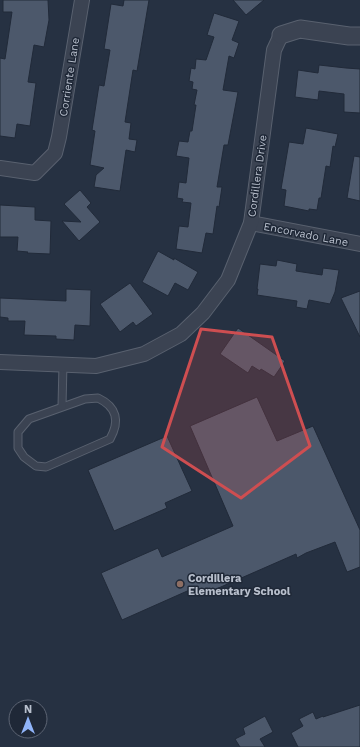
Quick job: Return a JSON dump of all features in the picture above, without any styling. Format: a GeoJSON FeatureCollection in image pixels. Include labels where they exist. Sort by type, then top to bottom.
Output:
{"type":"FeatureCollection","features":[{"type":"Feature","properties":{"kind":"street","name":"Corriente Lane"},"geometry":{"type":"LineString","coordinates":[[0,168],[35,173],[55,153],[82,0]]}},
{"type":"Feature","properties":{"kind":"street","name":"Cordillera Drive"},"geometry":{"type":"LineString","coordinates":[[0,362],[96,366],[144,354],[181,334],[204,313],[228,280],[251,223],[274,50],[280,35],[300,29],[349,36],[360,36]]}},
{"type":"Feature","properties":{"kind":"street","name":"Encorvado Lane"},"geometry":{"type":"LineString","coordinates":[[251,223],[360,244]]}},
{"type":"Feature","properties":{"kind":"lane"},"geometry":{"type":"LineString","coordinates":[[62,406],[63,364]]}},
{"type":"Feature","properties":{"kind":"lane"},"geometry":{"type":"LineString","coordinates":[[98,398],[108,402],[116,419],[115,430],[110,439],[46,467],[36,466],[24,458],[18,448],[18,432],[29,419],[62,406],[85,399],[98,398]]}},
{"type":"Feature","properties":{"kind":"highlighted area"},"geometry":{"type":"Polygon","coordinates":[[[201,329],[272,337],[310,446],[241,498],[162,447],[201,329]]]}},
{"type":"Feature","properties":{"kind":"building"},"geometry":{"type":"Polygon","coordinates":[[[3,0],[48,0],[49,20],[44,47],[34,45],[28,82],[36,83],[30,126],[17,124],[15,138],[0,136],[0,58],[5,59],[12,12],[3,12],[3,0]]]}},
{"type":"Feature","properties":{"kind":"building"},"geometry":{"type":"Polygon","coordinates":[[[124,0],[149,0],[137,71],[133,70],[125,122],[131,123],[129,139],[137,140],[135,152],[126,150],[120,191],[94,187],[96,175],[104,168],[90,165],[95,131],[92,130],[99,85],[104,86],[110,50],[104,49],[111,4],[123,6],[124,0]]]}},
{"type":"Feature","properties":{"kind":"building"},"geometry":{"type":"Polygon","coordinates":[[[233,0],[264,0],[246,15],[233,0]]]}},
{"type":"Feature","properties":{"kind":"building"},"geometry":{"type":"Polygon","coordinates":[[[214,13],[239,21],[232,40],[239,43],[234,58],[229,56],[223,90],[238,92],[228,145],[224,145],[217,187],[222,187],[219,207],[217,206],[213,234],[206,233],[202,253],[176,249],[179,226],[188,227],[191,203],[182,202],[183,199],[177,198],[179,182],[186,183],[189,158],[176,156],[179,141],[188,142],[190,131],[192,131],[197,90],[192,89],[193,82],[189,81],[191,68],[195,69],[196,59],[206,60],[214,37],[207,35],[214,13]]]}},
{"type":"Feature","properties":{"kind":"building"},"geometry":{"type":"Polygon","coordinates":[[[319,65],[360,69],[360,113],[344,112],[344,94],[319,91],[318,100],[295,97],[298,70],[318,73],[319,65]]]}},
{"type":"Feature","properties":{"kind":"building"},"geometry":{"type":"Polygon","coordinates":[[[306,128],[338,134],[335,147],[333,146],[330,167],[326,166],[321,198],[319,198],[317,210],[309,209],[309,211],[284,206],[286,190],[281,189],[289,142],[303,144],[306,128]]]}},
{"type":"Feature","properties":{"kind":"building"},"geometry":{"type":"Polygon","coordinates":[[[354,156],[360,157],[360,201],[347,198],[354,156]]]}},
{"type":"Feature","properties":{"kind":"building"},"geometry":{"type":"Polygon","coordinates":[[[80,190],[91,203],[87,207],[100,222],[79,241],[62,221],[81,222],[64,204],[80,190]]]}},
{"type":"Feature","properties":{"kind":"building"},"geometry":{"type":"Polygon","coordinates":[[[0,205],[35,207],[35,220],[51,221],[50,254],[17,251],[18,237],[0,237],[0,205]]]}},
{"type":"Feature","properties":{"kind":"building"},"geometry":{"type":"Polygon","coordinates":[[[158,251],[174,260],[174,258],[198,272],[188,290],[175,283],[168,296],[142,282],[158,251]]]}},
{"type":"Feature","properties":{"kind":"building"},"geometry":{"type":"Polygon","coordinates":[[[277,260],[297,264],[296,271],[322,275],[323,268],[339,270],[335,292],[330,304],[309,300],[307,309],[296,307],[297,301],[257,295],[260,264],[276,266],[277,260]]]}},
{"type":"Feature","properties":{"kind":"building"},"geometry":{"type":"Polygon","coordinates":[[[130,283],[153,314],[136,326],[133,322],[120,332],[100,304],[130,283]]]}},
{"type":"Feature","properties":{"kind":"building"},"geometry":{"type":"Polygon","coordinates":[[[66,289],[91,290],[90,326],[75,325],[74,340],[56,339],[56,336],[24,335],[25,321],[8,321],[8,318],[0,317],[0,298],[66,301],[66,289]]]}},
{"type":"Feature","properties":{"kind":"building"},"geometry":{"type":"Polygon","coordinates":[[[360,291],[360,337],[341,298],[360,291]]]}},
{"type":"Feature","properties":{"kind":"building"},"geometry":{"type":"Polygon","coordinates":[[[238,328],[285,361],[274,377],[261,369],[260,371],[252,366],[248,373],[220,354],[238,328]]]}},
{"type":"Feature","properties":{"kind":"building"},"geometry":{"type":"Polygon","coordinates":[[[257,397],[277,441],[313,426],[360,530],[360,567],[347,572],[335,542],[297,558],[296,554],[198,597],[194,588],[122,620],[101,573],[158,548],[162,557],[233,526],[190,426],[257,397]]]}},
{"type":"Feature","properties":{"kind":"building"},"geometry":{"type":"Polygon","coordinates":[[[167,436],[192,491],[165,503],[167,508],[114,531],[88,470],[167,436]]]}},
{"type":"Feature","properties":{"kind":"building"},"geometry":{"type":"Polygon","coordinates":[[[360,705],[360,747],[298,747],[291,733],[303,726],[299,719],[313,712],[316,719],[360,705]]]}},
{"type":"Feature","properties":{"kind":"building"},"geometry":{"type":"Polygon","coordinates":[[[265,716],[273,732],[260,739],[265,747],[240,747],[235,739],[245,734],[243,728],[265,716]]]}},
{"type":"Feature","properties":{"kind":"place","name":"Cordillera Elementary School"},"geometry":{"type":"Point","coordinates":[180,584]}}]}
